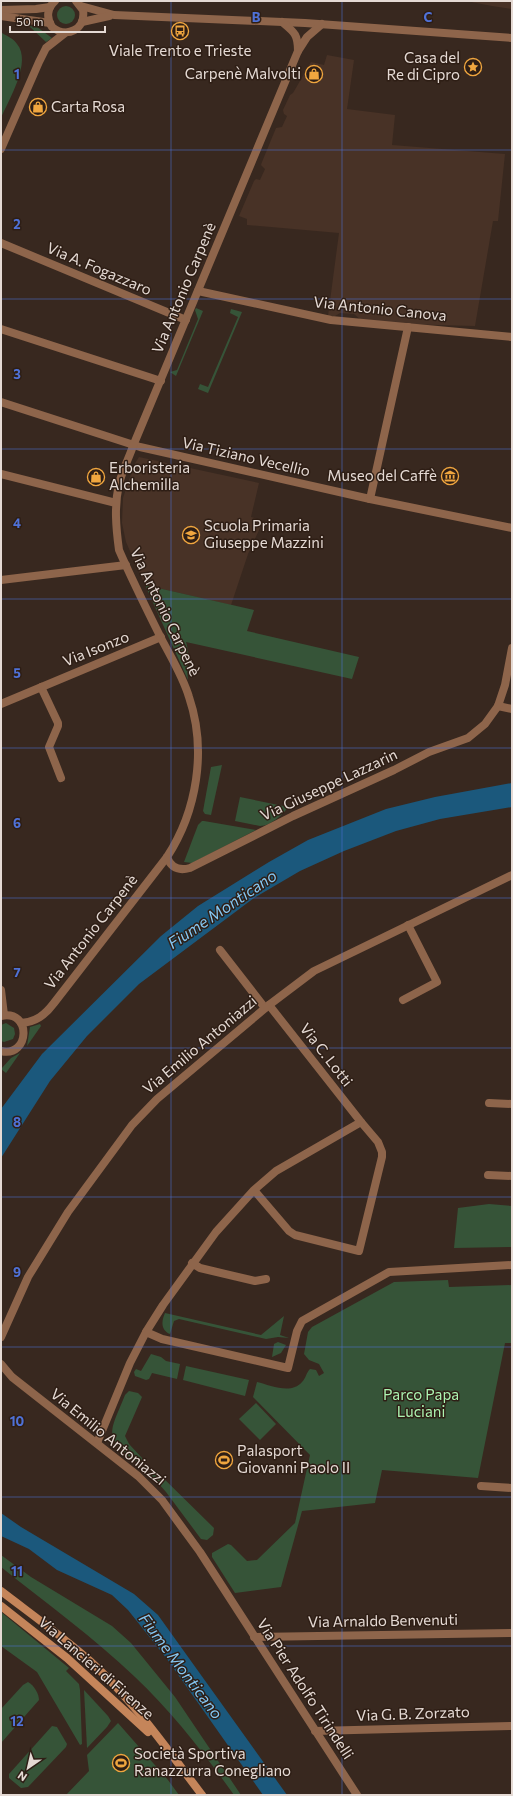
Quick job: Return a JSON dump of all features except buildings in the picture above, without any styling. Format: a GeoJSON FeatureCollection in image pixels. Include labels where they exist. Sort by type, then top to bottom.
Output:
{"type":"FeatureCollection","features":[{"type":"Feature","properties":{"kind":"main road","name":"Via Lancieri di Firenze"},"geometry":{"type":"LineString","coordinates":[[1,1591],[91,1662],[136,1710],[202,1795]]}},
{"type":"Feature","properties":{"kind":"main road","name":"Via Lancieri di Firenze"},"geometry":{"type":"LineString","coordinates":[[1,1606],[67,1658],[170,1754]]}},
{"type":"Feature","properties":{"kind":"street"},"geometry":{"type":"LineString","coordinates":[[53,4],[48,18],[50,23],[56,30],[65,33]]}},
{"type":"Feature","properties":{"kind":"street"},"geometry":{"type":"LineString","coordinates":[[1,10],[36,9],[53,4]]}},
{"type":"Feature","properties":{"kind":"street"},"geometry":{"type":"LineString","coordinates":[[79,4],[114,15]]}},
{"type":"Feature","properties":{"kind":"street"},"geometry":{"type":"LineString","coordinates":[[1,149],[46,48],[65,33],[75,30],[82,22],[84,14],[79,4]]}},
{"type":"Feature","properties":{"kind":"street"},"geometry":{"type":"LineString","coordinates":[[82,22],[114,15],[322,24],[512,38]]}},
{"type":"Feature","properties":{"kind":"street"},"geometry":{"type":"LineString","coordinates":[[1,16],[50,23]]}},
{"type":"Feature","properties":{"kind":"street"},"geometry":{"type":"LineString","coordinates":[[282,22],[295,33],[298,39],[298,51]]}},
{"type":"Feature","properties":{"kind":"street","name":"Via Antonio Carpenè"},"geometry":{"type":"LineString","coordinates":[[21,1023],[33,1021],[47,1012],[167,857],[181,833],[192,802],[197,774],[197,745],[190,699],[183,681],[119,550],[116,529],[116,503],[119,483],[133,446],[298,51],[307,37],[322,24]]}},
{"type":"Feature","properties":{"kind":"street","name":"Via A. Fogazzaro"},"geometry":{"type":"LineString","coordinates":[[1,243],[186,320]]}},
{"type":"Feature","properties":{"kind":"street","name":"Via Antonio Canova"},"geometry":{"type":"LineString","coordinates":[[198,291],[331,320],[512,337]]}},
{"type":"Feature","properties":{"kind":"street"},"geometry":{"type":"LineString","coordinates":[[370,499],[408,327]]}},
{"type":"Feature","properties":{"kind":"street"},"geometry":{"type":"LineString","coordinates":[[1,329],[161,381]]}},
{"type":"Feature","properties":{"kind":"street","name":"Via Tiziano Vecellio"},"geometry":{"type":"LineString","coordinates":[[1,402],[133,446],[370,499],[512,528]]}},
{"type":"Feature","properties":{"kind":"street"},"geometry":{"type":"LineString","coordinates":[[1,474],[116,503]]}},
{"type":"Feature","properties":{"kind":"street"},"geometry":{"type":"LineString","coordinates":[[1,580],[126,565]]}},
{"type":"Feature","properties":{"kind":"street","name":"Via Isonzo"},"geometry":{"type":"LineString","coordinates":[[1,704],[161,638]]}},
{"type":"Feature","properties":{"kind":"street","name":"Via Giuseppe Lazzarin"},"geometry":{"type":"LineString","coordinates":[[167,857],[169,862],[180,870],[190,868],[293,816],[394,770],[429,752],[468,738],[485,724],[498,706],[505,685],[512,648]]}},
{"type":"Feature","properties":{"kind":"street"},"geometry":{"type":"LineString","coordinates":[[41,687],[58,723],[49,747],[61,778]]}},
{"type":"Feature","properties":{"kind":"street"},"geometry":{"type":"LineString","coordinates":[[498,706],[512,709]]}},
{"type":"Feature","properties":{"kind":"street","name":"Via Emilio Antoniazzi"},"geometry":{"type":"LineString","coordinates":[[1,1337],[20,1291],[68,1212],[132,1125],[157,1099],[267,1007],[325,965],[512,875]]}},
{"type":"Feature","properties":{"kind":"street"},"geometry":{"type":"LineString","coordinates":[[403,1000],[437,982],[408,925]]}},
{"type":"Feature","properties":{"kind":"street","name":"Via C. Lotti"},"geometry":{"type":"LineString","coordinates":[[220,950],[378,1142],[382,1152],[359,1251],[295,1235],[289,1231],[254,1190]]}},
{"type":"Feature","properties":{"kind":"street"},"geometry":{"type":"LineString","coordinates":[[1,990],[3,1016],[16,1019],[21,1023],[23,1028],[23,1040],[16,1049],[2,1053]]}},
{"type":"Feature","properties":{"kind":"street"},"geometry":{"type":"LineString","coordinates":[[490,1103],[512,1104]]}},
{"type":"Feature","properties":{"kind":"street"},"geometry":{"type":"LineString","coordinates":[[97,1443],[130,1363],[146,1332],[192,1263],[216,1232],[254,1190],[276,1171],[361,1122]]}},
{"type":"Feature","properties":{"kind":"street"},"geometry":{"type":"LineString","coordinates":[[488,1175],[512,1176]]}},
{"type":"Feature","properties":{"kind":"street"},"geometry":{"type":"LineString","coordinates":[[192,1263],[200,1268],[255,1281],[266,1279]]}},
{"type":"Feature","properties":{"kind":"street"},"geometry":{"type":"LineString","coordinates":[[146,1332],[162,1339],[288,1368],[297,1331],[302,1322],[389,1272],[512,1265]]}},
{"type":"Feature","properties":{"kind":"street","name":"Via Emilio Antoniazzi"},"geometry":{"type":"LineString","coordinates":[[1,1364],[8,1374],[138,1476],[162,1500],[188,1534],[228,1599]]}},
{"type":"Feature","properties":{"kind":"street"},"geometry":{"type":"LineString","coordinates":[[481,1486],[512,1488]]}},
{"type":"Feature","properties":{"kind":"street","name":"Via Pier Adolfo Tirindelli"},"geometry":{"type":"LineString","coordinates":[[228,1599],[357,1795]]}},
{"type":"Feature","properties":{"kind":"street","name":"Via Arnaldo Benvenuti"},"geometry":{"type":"LineString","coordinates":[[254,1637],[512,1633]]}},
{"type":"Feature","properties":{"kind":"street","name":"Via G. B. Zorzato"},"geometry":{"type":"LineString","coordinates":[[315,1731],[512,1726]]}},
{"type":"Feature","properties":{"kind":"shaded area"},"geometry":{"type":"Polygon","coordinates":[[[466,1],[512,1],[512,9],[492,6],[466,1]]]}},
{"type":"Feature","properties":{"kind":"shaded area"},"geometry":{"type":"Polygon","coordinates":[[[327,55],[354,60],[347,109],[395,115],[392,145],[505,154],[498,221],[493,221],[475,326],[399,324],[361,320],[354,314],[340,313],[335,316],[328,316],[339,233],[247,225],[247,219],[239,216],[254,181],[256,179],[260,180],[265,169],[261,165],[262,162],[276,128],[282,127],[287,116],[284,114],[283,110],[290,95],[293,93],[311,62],[324,65],[327,55]]]}},
{"type":"Feature","properties":{"kind":"shaded area","name":"Scuola Primaria Giuseppe Mazzini"},"geometry":{"type":"Polygon","coordinates":[[[139,457],[259,483],[251,517],[261,520],[260,528],[248,554],[231,605],[145,585],[126,542],[122,523],[123,498],[134,465],[139,457]]]}},
{"type":"Feature","properties":{"kind":"green space"},"geometry":{"type":"Polygon","coordinates":[[[66,6],[72,9],[75,15],[72,21],[66,24],[60,21],[57,15],[60,9],[66,6]]]}},
{"type":"Feature","properties":{"kind":"green space"},"geometry":{"type":"Polygon","coordinates":[[[29,26],[37,27],[52,38],[46,42],[29,26]]]}},
{"type":"Feature","properties":{"kind":"green space"},"geometry":{"type":"Polygon","coordinates":[[[2,33],[16,42],[21,52],[22,60],[18,81],[1,118],[2,33]]]}},
{"type":"Feature","properties":{"kind":"green space"},"geometry":{"type":"Polygon","coordinates":[[[196,308],[203,311],[176,376],[170,372],[177,370],[198,319],[195,310],[196,308]]]}},
{"type":"Feature","properties":{"kind":"green space"},"geometry":{"type":"Polygon","coordinates":[[[231,309],[242,312],[208,393],[198,389],[200,384],[208,387],[238,317],[230,313],[231,309]]]}},
{"type":"Feature","properties":{"kind":"green space"},"geometry":{"type":"Polygon","coordinates":[[[145,585],[254,610],[247,631],[359,657],[352,679],[186,642],[188,651],[188,680],[145,585]]]}},
{"type":"Feature","properties":{"kind":"green space"},"geometry":{"type":"Polygon","coordinates":[[[222,765],[211,815],[205,814],[203,811],[211,767],[222,765]]]}},
{"type":"Feature","properties":{"kind":"green space"},"geometry":{"type":"Polygon","coordinates":[[[240,797],[288,807],[276,820],[264,826],[235,821],[240,797]]]}},
{"type":"Feature","properties":{"kind":"green space"},"geometry":{"type":"Polygon","coordinates":[[[202,821],[256,830],[192,863],[184,862],[198,825],[202,821]]]}},
{"type":"Feature","properties":{"kind":"green space"},"geometry":{"type":"Polygon","coordinates":[[[6,1023],[14,1028],[15,1034],[13,1039],[4,1042],[1,1041],[1,1025],[6,1023]]]}},
{"type":"Feature","properties":{"kind":"green space"},"geometry":{"type":"Polygon","coordinates":[[[40,1024],[41,1026],[27,1046],[30,1027],[40,1024]]]}},
{"type":"Feature","properties":{"kind":"green space"},"geometry":{"type":"Polygon","coordinates":[[[20,1053],[6,1073],[1,1069],[11,1058],[20,1053]]]}},
{"type":"Feature","properties":{"kind":"green space"},"geometry":{"type":"Polygon","coordinates":[[[489,1204],[512,1206],[512,1247],[454,1248],[458,1208],[489,1204]]]}},
{"type":"Feature","properties":{"kind":"green space","name":"Parco Papa Luciani"},"geometry":{"type":"Polygon","coordinates":[[[448,1280],[449,1287],[512,1285],[512,1343],[505,1343],[478,1478],[382,1470],[375,1503],[302,1511],[281,1587],[235,1593],[212,1557],[212,1553],[228,1544],[231,1545],[247,1561],[257,1560],[295,1523],[310,1455],[253,1397],[257,1382],[286,1389],[297,1386],[310,1369],[316,1370],[319,1376],[324,1373],[319,1364],[309,1360],[304,1354],[308,1332],[312,1327],[394,1282],[448,1280]]]}},
{"type":"Feature","properties":{"kind":"green space"},"geometry":{"type":"Polygon","coordinates":[[[165,1313],[261,1335],[284,1316],[280,1335],[289,1338],[278,1337],[266,1339],[179,1319],[174,1321],[170,1334],[163,1328],[165,1313]]]}},
{"type":"Feature","properties":{"kind":"green space"},"geometry":{"type":"Polygon","coordinates":[[[278,1342],[286,1345],[281,1353],[272,1357],[274,1344],[278,1342]]]}},
{"type":"Feature","properties":{"kind":"green space"},"geometry":{"type":"Polygon","coordinates":[[[151,1354],[161,1357],[166,1361],[180,1364],[177,1379],[152,1373],[149,1379],[146,1380],[135,1376],[134,1372],[136,1369],[141,1371],[151,1354]]]}},
{"type":"Feature","properties":{"kind":"green space"},"geometry":{"type":"Polygon","coordinates":[[[186,1366],[249,1380],[245,1396],[183,1380],[186,1366]]]}},
{"type":"Feature","properties":{"kind":"green space"},"geometry":{"type":"Polygon","coordinates":[[[129,1391],[138,1393],[142,1397],[125,1436],[129,1444],[142,1458],[142,1460],[138,1463],[126,1454],[119,1446],[114,1440],[112,1433],[113,1426],[125,1395],[129,1391]]]}},
{"type":"Feature","properties":{"kind":"green space"},"geometry":{"type":"Polygon","coordinates":[[[256,1403],[276,1424],[260,1440],[239,1419],[256,1403]]]}},
{"type":"Feature","properties":{"kind":"green space"},"geometry":{"type":"Polygon","coordinates":[[[155,1470],[214,1528],[213,1535],[207,1540],[201,1539],[166,1492],[151,1475],[155,1470]]]}},
{"type":"Feature","properties":{"kind":"green space"},"geometry":{"type":"Polygon","coordinates":[[[1,1555],[31,1577],[112,1626],[131,1643],[175,1697],[241,1795],[234,1795],[187,1733],[149,1690],[103,1648],[1,1567],[1,1555]]]}},
{"type":"Feature","properties":{"kind":"green space"},"geometry":{"type":"Polygon","coordinates":[[[1,1612],[69,1668],[66,1671],[79,1684],[82,1744],[80,1745],[37,1672],[1,1646],[1,1612]]]}},
{"type":"Feature","properties":{"kind":"green space"},"geometry":{"type":"Polygon","coordinates":[[[28,1682],[36,1690],[39,1700],[1,1743],[1,1709],[23,1685],[28,1682]]]}},
{"type":"Feature","properties":{"kind":"green space"},"geometry":{"type":"Polygon","coordinates":[[[84,1690],[111,1721],[87,1748],[84,1690]]]}},
{"type":"Feature","properties":{"kind":"green space","name":"Società Sportiva Ranazzurra Conegliano"},"geometry":{"type":"Polygon","coordinates":[[[118,1723],[168,1780],[179,1795],[66,1795],[89,1771],[87,1755],[118,1723]]]}},
{"type":"Feature","properties":{"kind":"green space"},"geometry":{"type":"Polygon","coordinates":[[[52,1726],[57,1727],[67,1744],[66,1747],[28,1787],[21,1788],[9,1778],[9,1774],[52,1726]]]}},
{"type":"Feature","properties":{"kind":"water","name":"Fiume Monticano"},"geometry":{"type":"Polygon","coordinates":[[[512,783],[512,807],[440,819],[396,831],[344,851],[300,871],[254,898],[139,984],[87,1036],[50,1081],[1,1158],[1,1109],[42,1054],[161,936],[198,906],[269,862],[308,840],[386,809],[435,797],[512,783]]]}},
{"type":"Feature","properties":{"kind":"water","name":"Fiume Monticano"},"geometry":{"type":"Polygon","coordinates":[[[1,1513],[21,1527],[134,1594],[158,1615],[287,1795],[263,1795],[167,1659],[128,1610],[112,1595],[57,1570],[29,1549],[1,1536],[1,1513]]]}},
{"type":"Feature","properties":{"kind":"place","name":"Viale Trento e Trieste"},"geometry":{"type":"Point","coordinates":[180,31]}},
{"type":"Feature","properties":{"kind":"place","name":"Casa del Re di Cipro"},"geometry":{"type":"Point","coordinates":[473,67]}},
{"type":"Feature","properties":{"kind":"place","name":"Carpenè Malvolti"},"geometry":{"type":"Point","coordinates":[314,74]}},
{"type":"Feature","properties":{"kind":"place","name":"Carta Rosa"},"geometry":{"type":"Point","coordinates":[38,107]}},
{"type":"Feature","properties":{"kind":"place","name":"Museo del Caffè"},"geometry":{"type":"Point","coordinates":[450,476]}},
{"type":"Feature","properties":{"kind":"place","name":"Erboristeria Alchemilla"},"geometry":{"type":"Point","coordinates":[96,477]}},
{"type":"Feature","properties":{"kind":"place","name":"Scuola Primaria Giuseppe Mazzini"},"geometry":{"type":"Point","coordinates":[191,535]}},
{"type":"Feature","properties":{"kind":"place","name":"Palasport Giovanni Paolo II"},"geometry":{"type":"Point","coordinates":[224,1460]}},
{"type":"Feature","properties":{"kind":"place","name":"Società Sportiva Ranazzurra Conegliano"},"geometry":{"type":"Point","coordinates":[121,1763]}}]}
